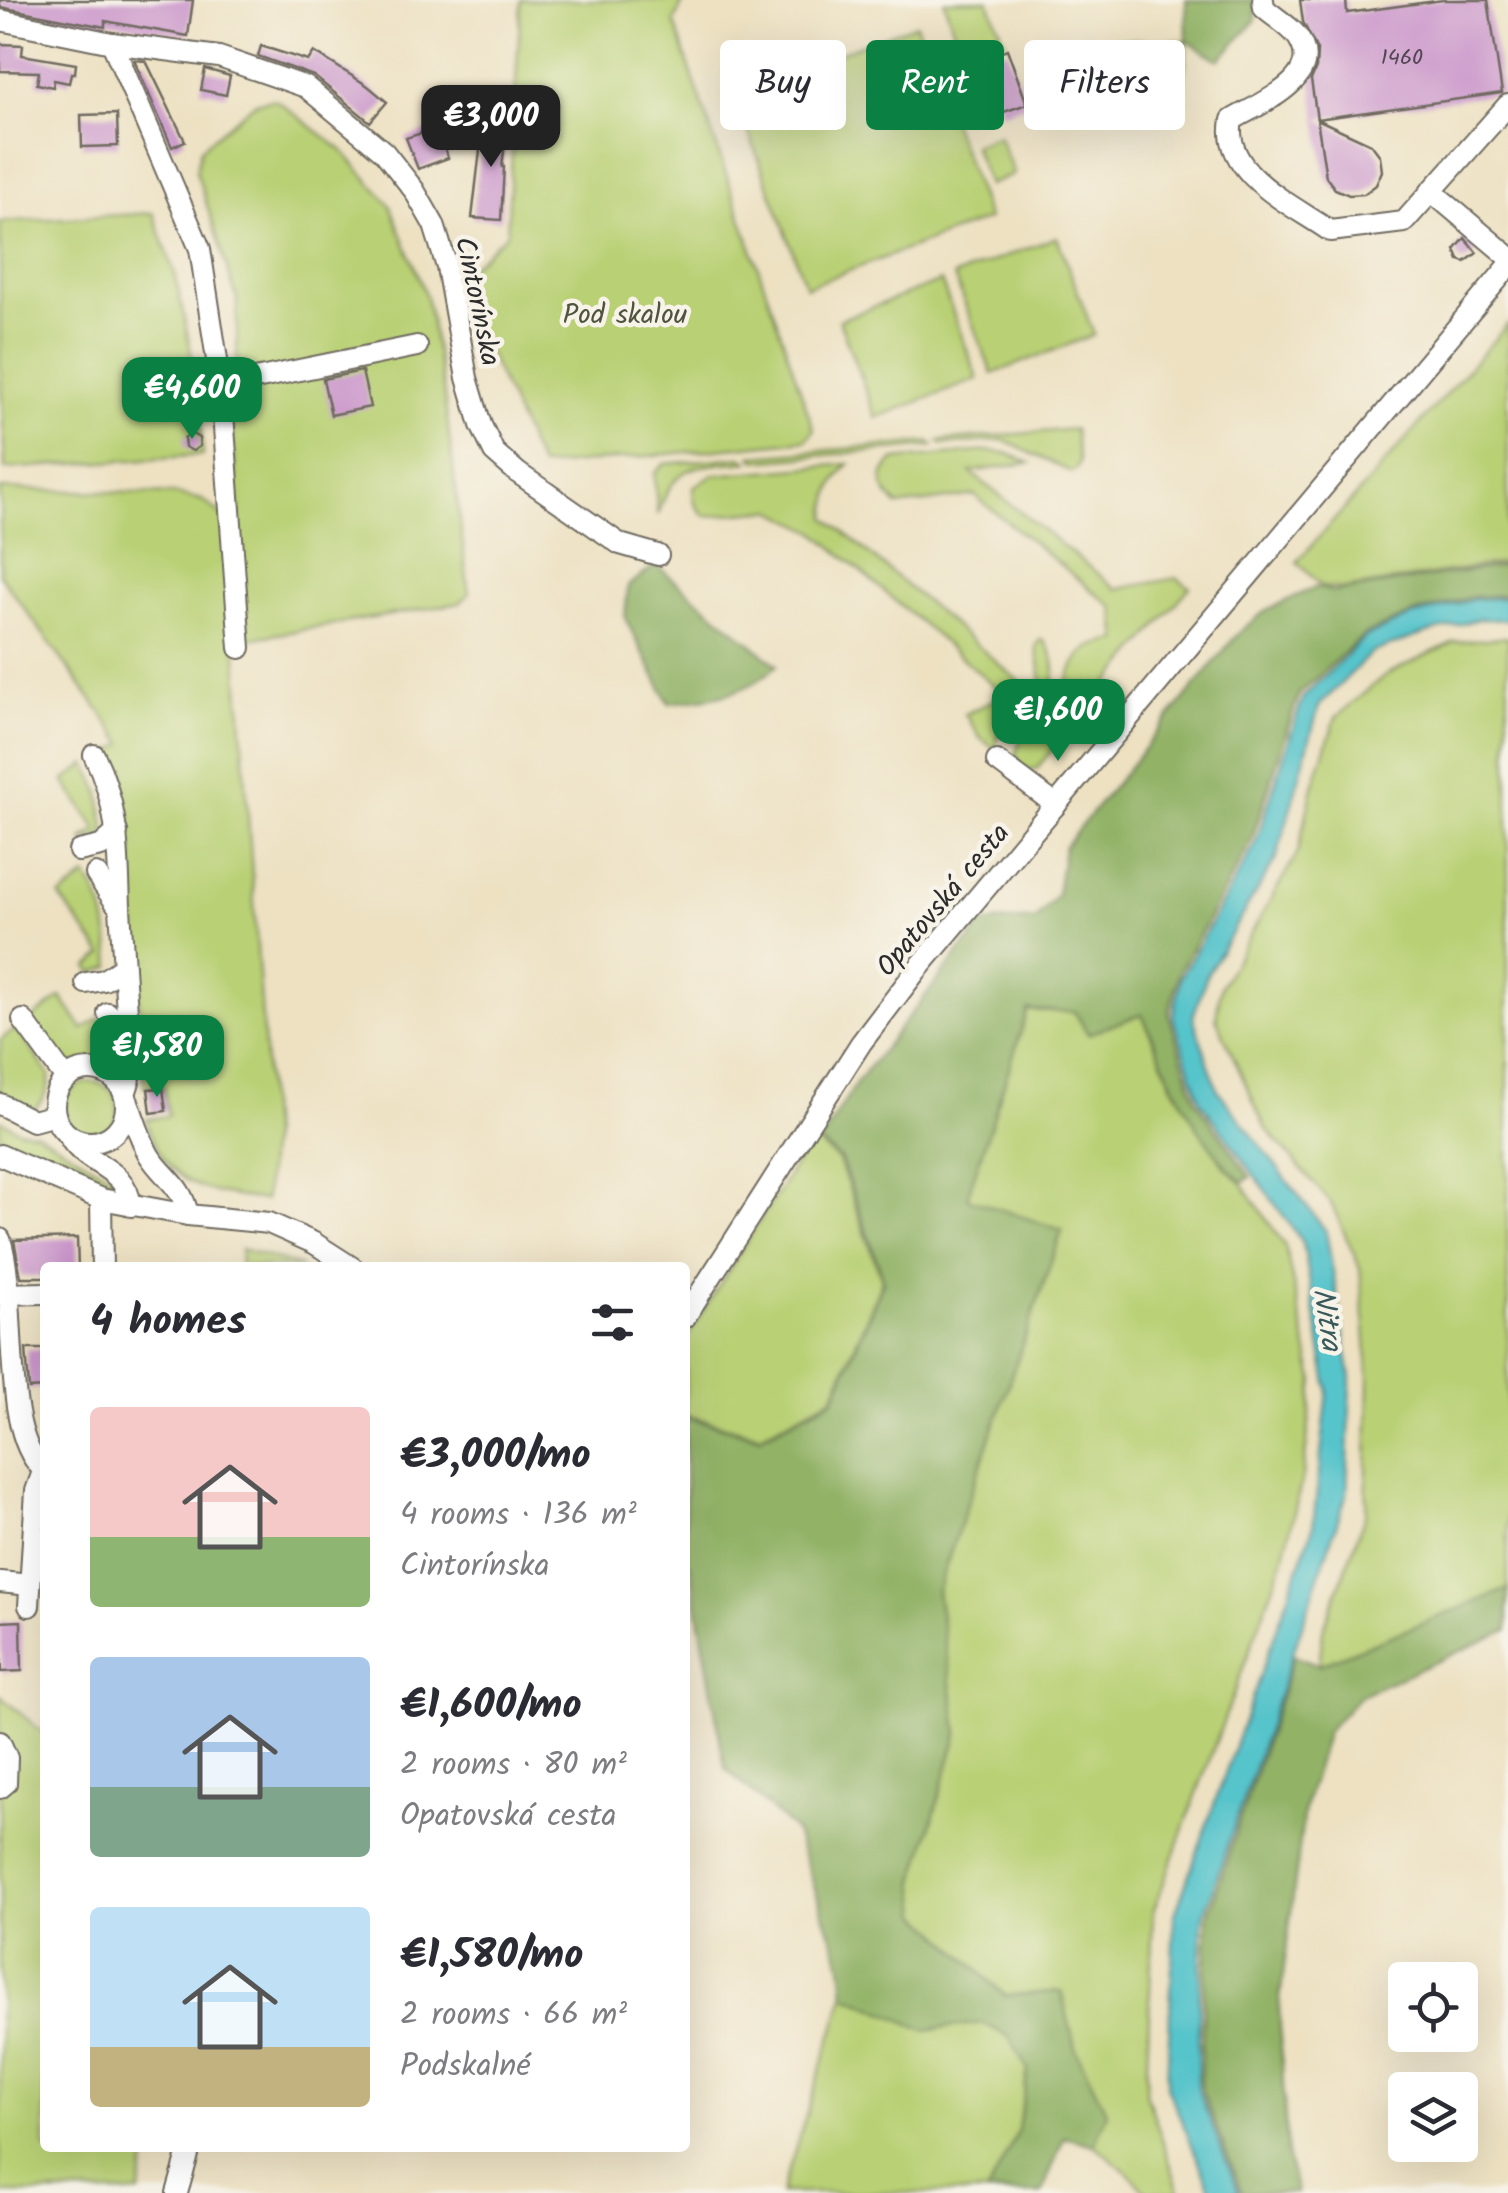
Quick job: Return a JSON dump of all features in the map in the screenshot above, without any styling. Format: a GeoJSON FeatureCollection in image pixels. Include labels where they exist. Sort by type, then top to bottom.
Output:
{"type":"FeatureCollection","features":[{"type":"Feature","properties":{"kind":"street"},"geometry":{"type":"LineString","coordinates":[[1263,0],[1264,8],[1300,40],[1304,67],[1295,82],[1232,120],[1228,137],[1243,170],[1330,231],[1404,222],[1508,105]]}},
{"type":"Feature","properties":{"kind":"street","name":"Cintorínska"},"geometry":{"type":"LineString","coordinates":[[0,20],[112,43],[219,56],[306,86],[384,152],[414,190],[434,225],[447,267],[467,378],[480,425],[494,452],[518,474],[620,544],[658,556]]}},
{"type":"Feature","properties":{"kind":"street"},"geometry":{"type":"LineString","coordinates":[[112,43],[200,249],[221,386],[240,648]]}},
{"type":"Feature","properties":{"kind":"street"},"geometry":{"type":"LineString","coordinates":[[1431,191],[1508,256]]}},
{"type":"Feature","properties":{"kind":"street","name":"Opatovská cesta"},"geometry":{"type":"LineString","coordinates":[[690,1309],[861,1043],[916,971],[1508,267]]}},
{"type":"Feature","properties":{"kind":"street"},"geometry":{"type":"LineString","coordinates":[[221,386],[417,346]]}},
{"type":"Feature","properties":{"kind":"street"},"geometry":{"type":"LineString","coordinates":[[67,1134],[84,1142],[103,1140],[118,1130],[126,1113],[125,1094],[132,1076],[117,832],[108,784],[94,756]]}},
{"type":"Feature","properties":{"kind":"street"},"geometry":{"type":"LineString","coordinates":[[997,761],[1056,806]]}},
{"type":"Feature","properties":{"kind":"street"},"geometry":{"type":"LineString","coordinates":[[79,850],[101,846],[117,832]]}},
{"type":"Feature","properties":{"kind":"street"},"geometry":{"type":"LineString","coordinates":[[96,874],[120,908]]}},
{"type":"Feature","properties":{"kind":"street"},"geometry":{"type":"LineString","coordinates":[[86,983],[104,980],[124,967]]}},
{"type":"Feature","properties":{"kind":"street"},"geometry":{"type":"LineString","coordinates":[[108,1013],[130,1042]]}},
{"type":"Feature","properties":{"kind":"street"},"geometry":{"type":"LineString","coordinates":[[23,1020],[66,1079]]}},
{"type":"Feature","properties":{"kind":"street"},"geometry":{"type":"LineString","coordinates":[[131,1206],[129,1190],[117,1176],[77,1150],[54,1115],[58,1089],[78,1071],[92,1069],[118,1082],[150,1156],[184,1195],[188,1215]]}},
{"type":"Feature","properties":{"kind":"street"},"geometry":{"type":"LineString","coordinates":[[0,1104],[33,1121],[54,1115]]}},
{"type":"Feature","properties":{"kind":"street"},"geometry":{"type":"LineString","coordinates":[[0,1155],[101,1199],[188,1215],[269,1224],[314,1243],[344,1262]]}},
{"type":"Feature","properties":{"kind":"street"},"geometry":{"type":"LineString","coordinates":[[101,1199],[102,1262]]}},
{"type":"Feature","properties":{"kind":"street"},"geometry":{"type":"LineString","coordinates":[[0,1239],[9,1424],[30,1461],[40,1466]]}},
{"type":"Feature","properties":{"kind":"street"},"geometry":{"type":"LineString","coordinates":[[3,1294],[40,1293]]}},
{"type":"Feature","properties":{"kind":"street"},"geometry":{"type":"LineString","coordinates":[[0,1582],[29,1595],[40,1480]]}},
{"type":"Feature","properties":{"kind":"street"},"geometry":{"type":"LineString","coordinates":[[0,1742],[7,1758],[6,1782],[0,1788]]}},
{"type":"Feature","properties":{"kind":"street"},"geometry":{"type":"LineString","coordinates":[[177,2193],[189,2152]]}},
{"type":"Feature","properties":{"kind":"green space","name":"Pod skalou"},"geometry":{"type":"Polygon","coordinates":[[[521,0],[684,0],[674,22],[814,430],[806,440],[540,467],[460,290],[461,275],[507,234],[521,0]]]}},
{"type":"Feature","properties":{"kind":"green space"},"geometry":{"type":"Polygon","coordinates":[[[988,0],[1005,41],[957,40],[944,1],[988,0]]]}},
{"type":"Feature","properties":{"kind":"green space"},"geometry":{"type":"Polygon","coordinates":[[[1186,0],[1254,0],[1256,20],[1219,60],[1187,41],[1186,0]]]}},
{"type":"Feature","properties":{"kind":"green space"},"geometry":{"type":"Polygon","coordinates":[[[916,24],[922,40],[874,40],[916,24]]]}},
{"type":"Feature","properties":{"kind":"green space"},"geometry":{"type":"Polygon","coordinates":[[[1041,38],[1138,40],[1042,40],[1041,38]]]}},
{"type":"Feature","properties":{"kind":"green space"},"geometry":{"type":"Polygon","coordinates":[[[866,43],[866,130],[955,130],[988,219],[806,287],[748,130],[846,130],[846,51],[866,43]]]}},
{"type":"Feature","properties":{"kind":"green space"},"geometry":{"type":"Polygon","coordinates":[[[276,100],[342,150],[390,205],[426,296],[443,387],[469,594],[460,603],[248,639],[230,402],[237,389],[237,299],[196,171],[201,148],[255,103],[276,100]]]}},
{"type":"Feature","properties":{"kind":"green space"},"geometry":{"type":"Polygon","coordinates":[[[998,135],[1014,174],[988,185],[973,145],[998,135]]]}},
{"type":"Feature","properties":{"kind":"green space"},"geometry":{"type":"Polygon","coordinates":[[[153,213],[176,277],[198,388],[188,404],[200,414],[203,455],[5,469],[0,222],[153,213]]]}},
{"type":"Feature","properties":{"kind":"green space"},"geometry":{"type":"Polygon","coordinates":[[[1057,237],[1094,335],[992,374],[954,276],[1057,237]]]}},
{"type":"Feature","properties":{"kind":"green space"},"geometry":{"type":"Polygon","coordinates":[[[941,281],[978,379],[876,418],[839,320],[941,281]]]}},
{"type":"Feature","properties":{"kind":"green space"},"geometry":{"type":"Polygon","coordinates":[[[1508,324],[1508,562],[1344,589],[1322,587],[1297,562],[1508,324]]]}},
{"type":"Feature","properties":{"kind":"green space"},"geometry":{"type":"Polygon","coordinates":[[[1074,429],[1079,462],[1071,472],[1003,440],[942,445],[939,441],[1074,429]]]}},
{"type":"Feature","properties":{"kind":"green space"},"geometry":{"type":"Polygon","coordinates":[[[930,442],[934,446],[756,461],[752,456],[930,442]]]}},
{"type":"Feature","properties":{"kind":"green space"},"geometry":{"type":"Polygon","coordinates":[[[987,451],[1006,453],[1030,463],[970,472],[1117,589],[1177,578],[1190,587],[1036,769],[1024,770],[1016,757],[1018,745],[1027,730],[1061,702],[1080,656],[1091,647],[1118,640],[1114,608],[974,495],[898,506],[883,484],[894,460],[987,451]]]}},
{"type":"Feature","properties":{"kind":"green space"},"geometry":{"type":"Polygon","coordinates":[[[741,457],[748,461],[702,466],[680,475],[658,515],[654,474],[664,464],[741,457]]]}},
{"type":"Feature","properties":{"kind":"green space"},"geometry":{"type":"Polygon","coordinates":[[[849,464],[832,488],[827,518],[1033,693],[1043,685],[1036,647],[1040,640],[1052,656],[1055,669],[1047,691],[1002,724],[995,749],[981,739],[965,714],[1005,695],[815,532],[772,510],[706,516],[694,500],[694,487],[712,475],[849,464]]]}},
{"type":"Feature","properties":{"kind":"green space"},"geometry":{"type":"Polygon","coordinates":[[[0,489],[175,494],[202,500],[223,516],[238,670],[270,1134],[265,1200],[223,1194],[189,1182],[163,1159],[154,1141],[146,1119],[168,1116],[164,1086],[144,1087],[129,815],[122,775],[111,752],[124,744],[0,575],[0,489]]]}},
{"type":"Feature","properties":{"kind":"green space"},"geometry":{"type":"Polygon","coordinates":[[[656,565],[777,665],[741,689],[669,703],[625,618],[628,586],[656,565]]]}},
{"type":"Feature","properties":{"kind":"green space"},"geometry":{"type":"Polygon","coordinates":[[[1508,565],[1508,595],[1472,597],[1412,614],[1365,634],[1299,694],[1251,842],[1179,972],[1169,1015],[1196,1100],[1250,1177],[1242,1183],[1196,1125],[1142,1014],[1088,1034],[1075,1012],[1028,1010],[967,1198],[1062,1230],[937,1591],[958,1731],[915,1881],[919,1914],[1005,1996],[1061,1991],[1076,2050],[1107,2113],[1094,2145],[1064,2137],[1042,2193],[988,2193],[1018,2130],[1028,2070],[1009,2037],[983,2023],[924,2030],[845,1995],[842,1965],[794,1830],[725,1768],[690,1564],[690,1418],[760,1437],[834,1399],[884,1280],[841,1160],[820,1142],[857,1082],[983,923],[1036,919],[1057,895],[1064,847],[1239,632],[1268,609],[1316,587],[1334,592],[1508,565]]]}},
{"type":"Feature","properties":{"kind":"green space"},"geometry":{"type":"Polygon","coordinates":[[[1508,637],[1508,1589],[1319,1665],[1323,1630],[1366,1513],[1369,1379],[1360,1268],[1331,1203],[1265,1127],[1216,1018],[1221,986],[1298,852],[1313,786],[1336,717],[1387,674],[1454,642],[1508,637]]]}},
{"type":"Feature","properties":{"kind":"green space"},"geometry":{"type":"Polygon","coordinates":[[[87,764],[100,792],[105,829],[104,835],[82,841],[97,829],[64,781],[87,764]]]}},
{"type":"Feature","properties":{"kind":"green space"},"geometry":{"type":"Polygon","coordinates":[[[86,876],[103,908],[111,967],[93,973],[88,967],[103,955],[60,897],[86,876]]]}},
{"type":"Feature","properties":{"kind":"green space"},"geometry":{"type":"Polygon","coordinates":[[[61,997],[83,1029],[100,1018],[114,1045],[111,1059],[93,1064],[63,1064],[29,1021],[61,997]]]}},
{"type":"Feature","properties":{"kind":"green space"},"geometry":{"type":"Polygon","coordinates":[[[1027,1010],[1075,1012],[1088,1034],[1142,1014],[1173,1086],[1224,1166],[1242,1183],[1285,1246],[1314,1381],[1303,1475],[1283,1560],[1153,1912],[1146,2092],[1180,2193],[1147,2193],[1094,2145],[1061,1991],[1005,1996],[919,1914],[915,1881],[958,1731],[937,1591],[1062,1231],[966,1199],[1027,1010]]]}},
{"type":"Feature","properties":{"kind":"green space"},"geometry":{"type":"Polygon","coordinates":[[[16,1029],[49,1074],[45,1094],[32,1112],[0,1097],[0,1040],[16,1029]]]}},
{"type":"Feature","properties":{"kind":"green space"},"geometry":{"type":"Polygon","coordinates":[[[91,1082],[110,1090],[118,1109],[110,1128],[91,1136],[72,1128],[64,1109],[72,1090],[91,1082]]]}},
{"type":"Feature","properties":{"kind":"green space"},"geometry":{"type":"Polygon","coordinates":[[[0,1120],[19,1130],[36,1132],[112,1177],[113,1185],[53,1170],[0,1142],[0,1120]]]}},
{"type":"Feature","properties":{"kind":"green space"},"geometry":{"type":"Polygon","coordinates":[[[812,1138],[839,1161],[882,1280],[833,1397],[760,1435],[690,1416],[690,1332],[812,1138]]]}},
{"type":"Feature","properties":{"kind":"green space"},"geometry":{"type":"Polygon","coordinates":[[[241,1249],[285,1262],[240,1262],[241,1249]]]}},
{"type":"Feature","properties":{"kind":"green space"},"geometry":{"type":"Polygon","coordinates":[[[1508,1589],[1508,1630],[1360,1695],[1327,1731],[1304,1809],[1279,2007],[1287,2155],[1297,2193],[1242,2193],[1200,2086],[1207,1919],[1294,1655],[1319,1665],[1508,1589]]]}},
{"type":"Feature","properties":{"kind":"green space"},"geometry":{"type":"Polygon","coordinates":[[[0,1696],[40,1730],[40,2152],[148,2152],[139,2193],[0,2193],[0,1696]]]}},
{"type":"Feature","properties":{"kind":"green space"},"geometry":{"type":"Polygon","coordinates":[[[845,1995],[924,2029],[983,2023],[1009,2037],[1028,2070],[1018,2130],[988,2193],[781,2193],[845,1995]]]}},
{"type":"Feature","properties":{"kind":"water","name":"Nitra"},"geometry":{"type":"Polygon","coordinates":[[[1508,598],[1508,620],[1479,619],[1372,652],[1319,706],[1277,857],[1207,974],[1193,1017],[1217,1089],[1326,1231],[1351,1377],[1347,1493],[1202,1921],[1197,2087],[1239,2193],[1212,2193],[1167,2086],[1174,1917],[1313,1527],[1328,1390],[1303,1243],[1200,1100],[1173,1017],[1181,976],[1255,845],[1303,697],[1365,637],[1410,617],[1475,599],[1508,598]]]}},
{"type":"Feature","properties":{"kind":"building"},"geometry":{"type":"Polygon","coordinates":[[[0,0],[193,0],[188,36],[105,21],[105,27],[0,7],[0,0]]]}},
{"type":"Feature","properties":{"kind":"building"},"geometry":{"type":"Polygon","coordinates":[[[1300,0],[1346,0],[1347,13],[1443,0],[1488,0],[1502,93],[1317,119],[1311,80],[1317,50],[1303,22],[1300,0]]]}},
{"type":"Feature","properties":{"kind":"building"},"geometry":{"type":"Polygon","coordinates":[[[0,44],[23,45],[22,55],[76,64],[75,73],[71,73],[69,83],[54,80],[53,87],[37,84],[39,72],[0,71],[0,44]]]}},
{"type":"Feature","properties":{"kind":"building"},"geometry":{"type":"Polygon","coordinates":[[[261,46],[308,61],[314,52],[387,102],[370,122],[314,76],[258,56],[261,46]]]}},
{"type":"Feature","properties":{"kind":"building"},"geometry":{"type":"Polygon","coordinates":[[[1007,49],[1024,105],[1004,112],[1007,49]]]}},
{"type":"Feature","properties":{"kind":"building"},"geometry":{"type":"Polygon","coordinates":[[[134,60],[146,61],[185,141],[172,147],[134,60]]]}},
{"type":"Feature","properties":{"kind":"building"},"geometry":{"type":"Polygon","coordinates":[[[205,69],[230,76],[226,95],[201,90],[205,69]]]}},
{"type":"Feature","properties":{"kind":"building"},"geometry":{"type":"Polygon","coordinates":[[[117,114],[118,146],[82,147],[81,115],[117,114]]]}},
{"type":"Feature","properties":{"kind":"building"},"geometry":{"type":"Polygon","coordinates":[[[484,116],[508,120],[501,220],[472,218],[484,116]]]}},
{"type":"Feature","properties":{"kind":"building"},"geometry":{"type":"Polygon","coordinates":[[[1317,119],[1371,144],[1380,156],[1382,171],[1376,185],[1364,194],[1349,195],[1335,189],[1326,177],[1317,119]]]}},
{"type":"Feature","properties":{"kind":"building"},"geometry":{"type":"Polygon","coordinates":[[[437,128],[448,158],[418,169],[406,138],[437,128]]]}},
{"type":"Feature","properties":{"kind":"building"},"geometry":{"type":"Polygon","coordinates":[[[1465,238],[1477,253],[1465,262],[1459,260],[1455,250],[1465,238]]]}},
{"type":"Feature","properties":{"kind":"building"},"geometry":{"type":"Polygon","coordinates":[[[362,371],[370,407],[331,415],[323,379],[362,371]]]}},
{"type":"Feature","properties":{"kind":"building"},"geometry":{"type":"Polygon","coordinates":[[[192,434],[199,438],[200,446],[193,451],[185,447],[184,438],[192,434]]]}},
{"type":"Feature","properties":{"kind":"building"},"geometry":{"type":"Polygon","coordinates":[[[163,1088],[166,1111],[151,1113],[148,1089],[163,1088]]]}},
{"type":"Feature","properties":{"kind":"building"},"geometry":{"type":"Polygon","coordinates":[[[77,1238],[78,1262],[40,1262],[40,1277],[21,1277],[14,1240],[77,1238]]]}},
{"type":"Feature","properties":{"kind":"building"},"geometry":{"type":"Polygon","coordinates":[[[26,1349],[40,1349],[40,1388],[29,1389],[26,1349]]]}},
{"type":"Feature","properties":{"kind":"building"},"geometry":{"type":"Polygon","coordinates":[[[21,1621],[22,1671],[2,1672],[0,1622],[21,1621]]]}}]}
